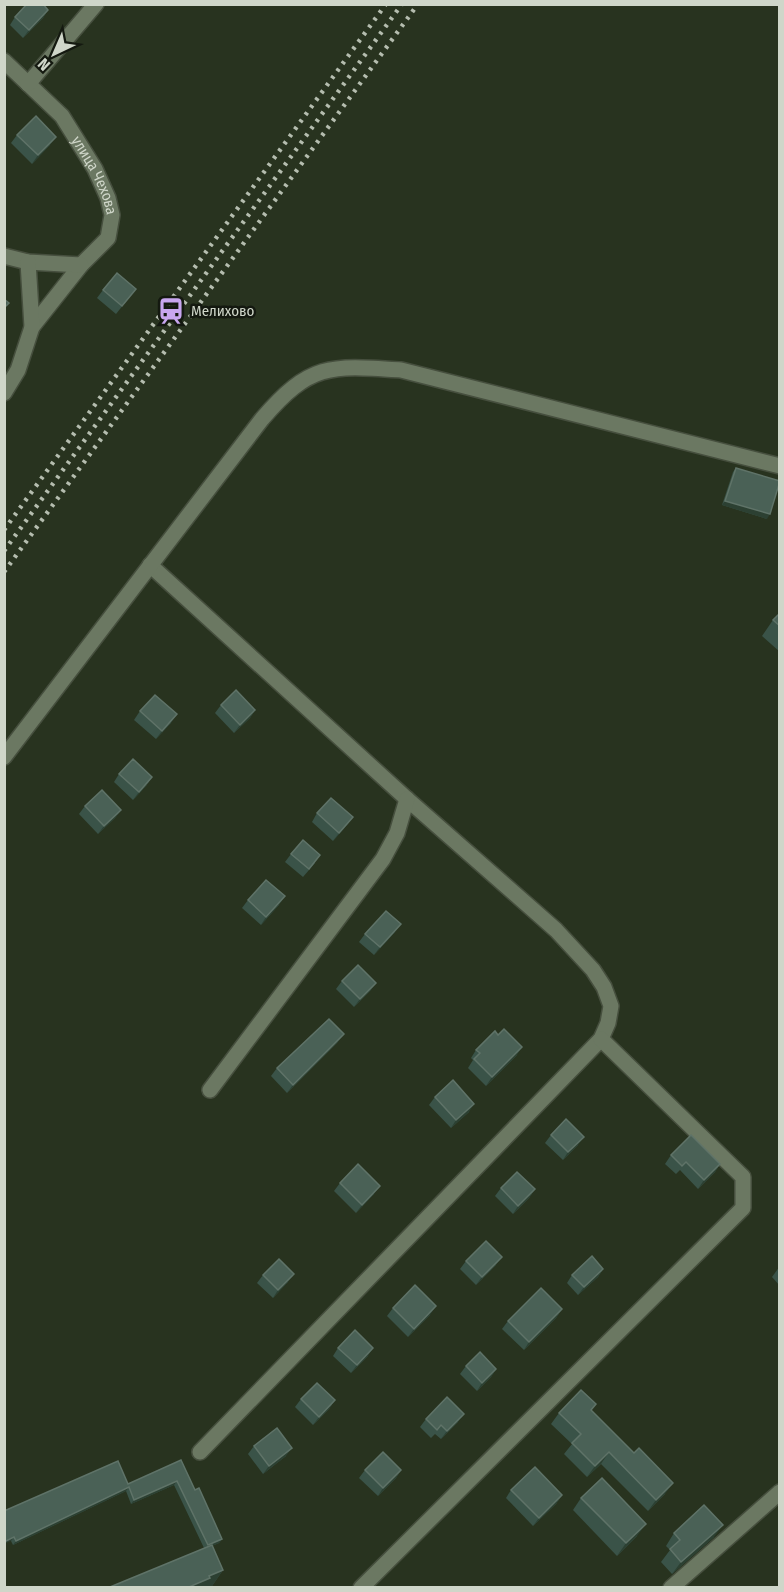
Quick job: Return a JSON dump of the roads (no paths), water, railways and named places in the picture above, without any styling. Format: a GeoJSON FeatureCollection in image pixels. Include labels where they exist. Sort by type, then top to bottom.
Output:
{"type":"FeatureCollection","features":[{"type":"Feature","properties":{"kind":"street"},"geometry":{"type":"LineString","coordinates":[[28,84],[96,4]]}},
{"type":"Feature","properties":{"kind":"street","name":"улица Чехова"},"geometry":{"type":"LineString","coordinates":[[4,62],[62,116],[95,169],[108,198],[112,215],[108,238],[81,265],[32,327]]}},
{"type":"Feature","properties":{"kind":"street"},"geometry":{"type":"LineString","coordinates":[[4,256],[28,262],[81,265]]}},
{"type":"Feature","properties":{"kind":"street"},"geometry":{"type":"LineString","coordinates":[[4,393],[18,370],[32,327],[28,262]]}},
{"type":"Feature","properties":{"kind":"street"},"geometry":{"type":"LineString","coordinates":[[4,758],[278,401],[291,387],[311,375],[331,369],[357,367],[401,370],[780,466]]}},
{"type":"Feature","properties":{"kind":"street"},"geometry":{"type":"LineString","coordinates":[[150,565],[407,799],[556,930],[593,970],[604,987],[611,1006],[608,1023],[600,1039],[200,1452]]}},
{"type":"Feature","properties":{"kind":"street"},"geometry":{"type":"LineString","coordinates":[[210,1090],[383,859],[398,833],[407,799]]}},
{"type":"Feature","properties":{"kind":"street"},"geometry":{"type":"LineString","coordinates":[[361,1587],[743,1208],[743,1177],[600,1039]]}},
{"type":"Feature","properties":{"kind":"street"},"geometry":{"type":"LineString","coordinates":[[671,1587],[780,1492]]}},
{"type":"Feature","properties":{"kind":"railway"},"geometry":{"type":"LineString","coordinates":[[4,530],[386,4]]}},
{"type":"Feature","properties":{"kind":"railway"},"geometry":{"type":"LineString","coordinates":[[4,551],[402,4]]}},
{"type":"Feature","properties":{"kind":"railway"},"geometry":{"type":"LineString","coordinates":[[4,572],[418,4]]}},
{"type":"Feature","properties":{"kind":"place","name":"Мелихово"},"geometry":{"type":"Point","coordinates":[171,311]}}]}
